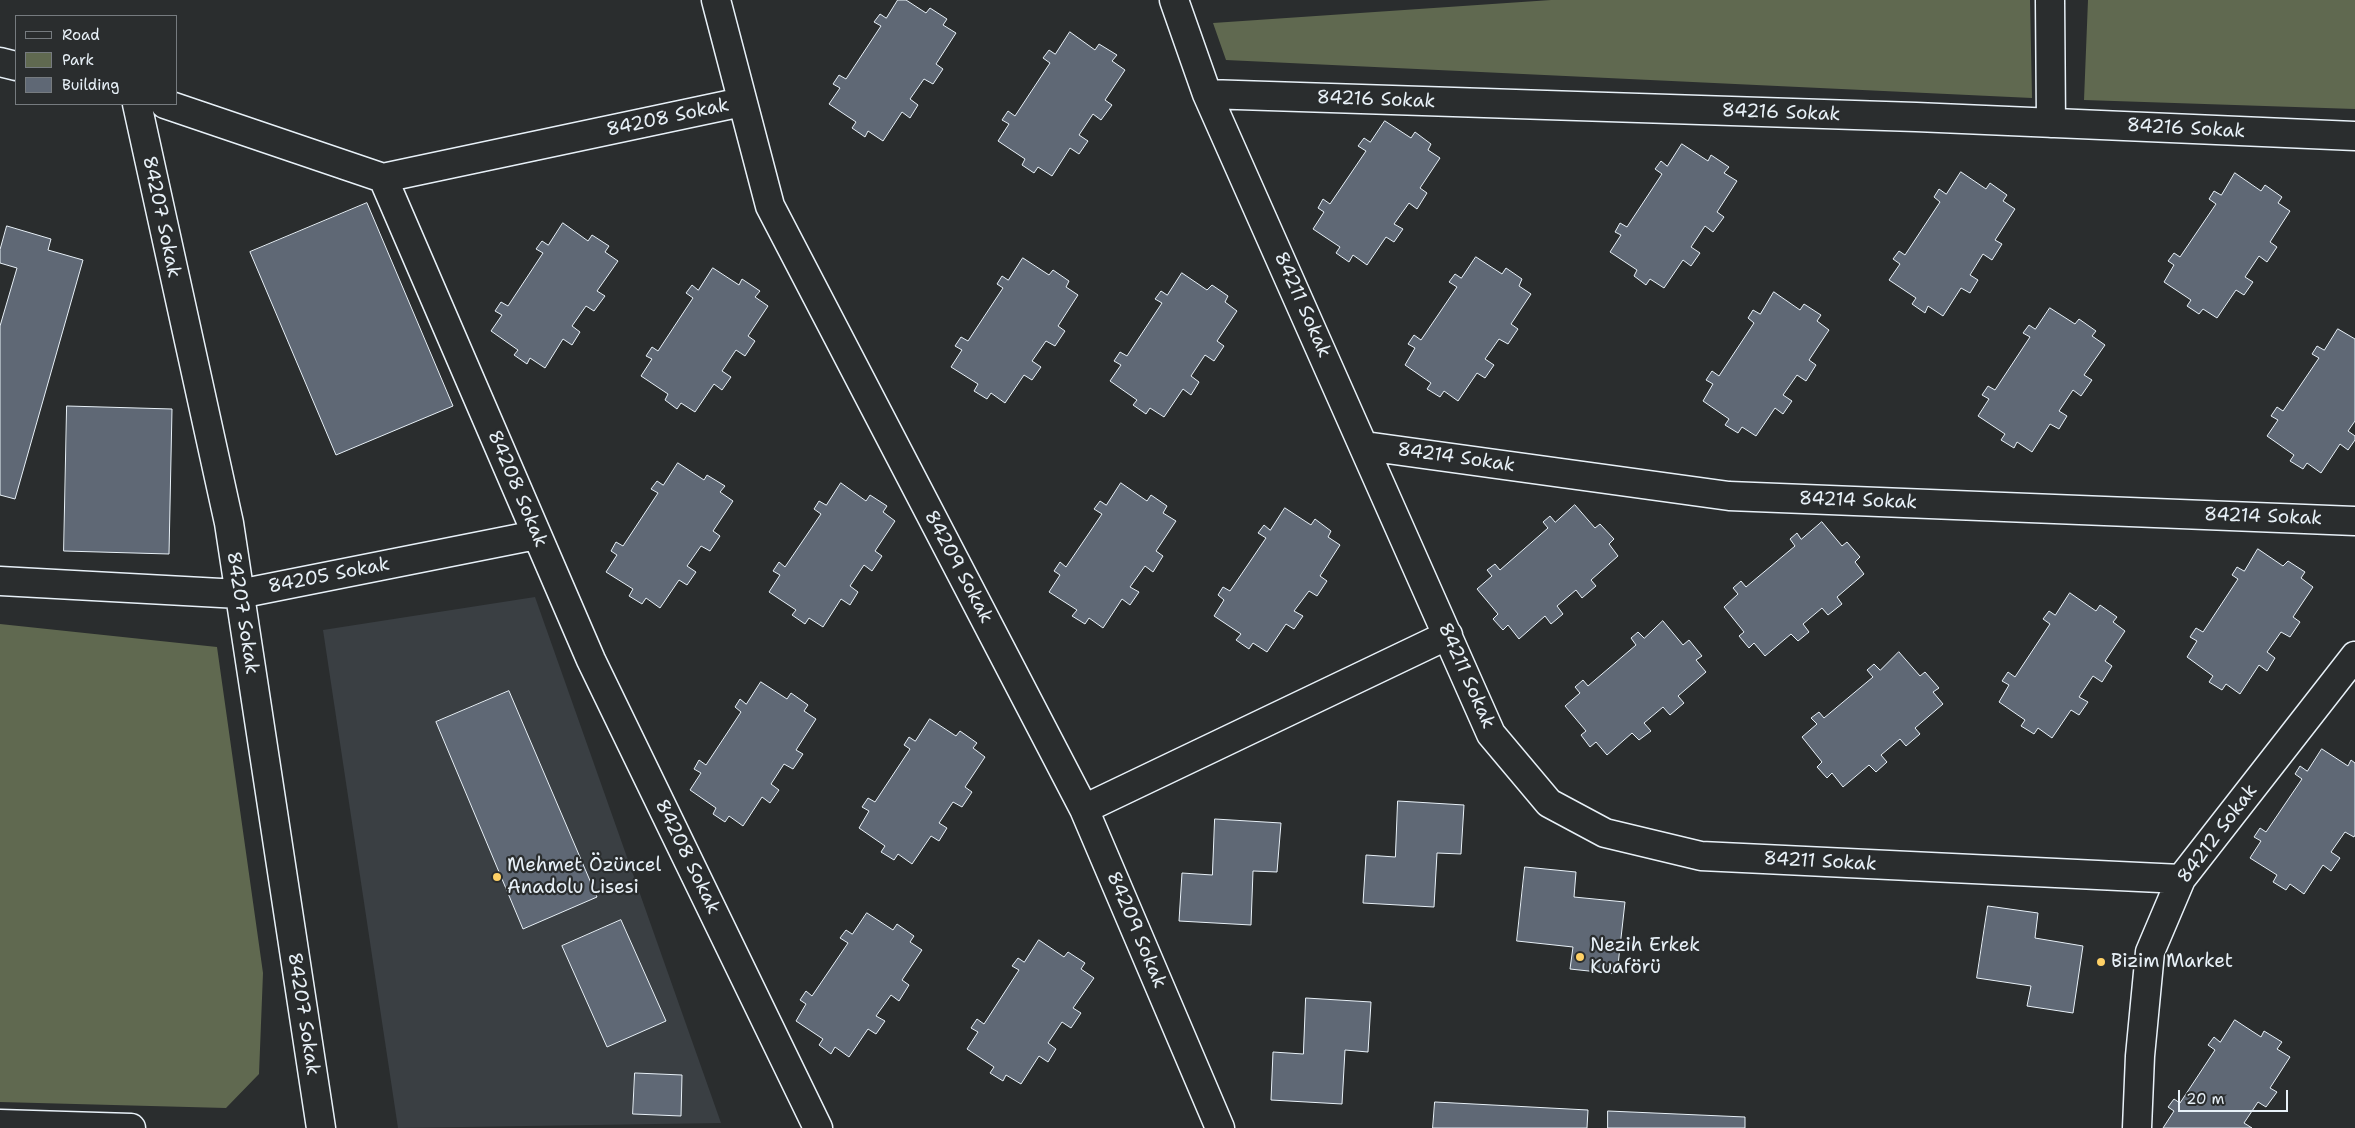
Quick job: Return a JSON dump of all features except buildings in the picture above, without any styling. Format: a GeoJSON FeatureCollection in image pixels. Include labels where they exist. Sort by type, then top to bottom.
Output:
{"type":"FeatureCollection","features":[{"type":"Feature","properties":{"kind":"street","name":"84209 Sokak"},"geometry":{"type":"LineString","coordinates":[[716,0],[770,206],[1084,809],[1220,1128]]}},
{"type":"Feature","properties":{"kind":"street","name":"84211 Sokak"},"geometry":{"type":"LineString","coordinates":[[1174,0],[1207,94],[1491,734],[1549,803],[1605,832],[1701,856],[2181,879]]}},
{"type":"Feature","properties":{"kind":"street"},"geometry":{"type":"LineString","coordinates":[[2050,0],[2050,123]]}},
{"type":"Feature","properties":{"kind":"street"},"geometry":{"type":"LineString","coordinates":[[0,62],[15,66]]}},
{"type":"Feature","properties":{"kind":"street","name":"84216 Sokak"},"geometry":{"type":"LineString","coordinates":[[1207,94],[2050,123],[2355,136]]}},
{"type":"Feature","properties":{"kind":"street","name":"84208 Sokak"},"geometry":{"type":"LineString","coordinates":[[742,102],[383,178],[591,660],[818,1128]]}},
{"type":"Feature","properties":{"kind":"street","name":"84207 Sokak"},"geometry":{"type":"LineString","coordinates":[[136,105],[229,523],[321,1128]]}},
{"type":"Feature","properties":{"kind":"street"},"geometry":{"type":"LineString","coordinates":[[168,105],[383,178]]}},
{"type":"Feature","properties":{"kind":"street","name":"84214 Sokak"},"geometry":{"type":"LineString","coordinates":[[1364,446],[1729,496],[2355,521]]}},
{"type":"Feature","properties":{"kind":"street","name":"84205 Sokak"},"geometry":{"type":"LineString","coordinates":[[0,581],[239,594],[536,535]]}},
{"type":"Feature","properties":{"kind":"street"},"geometry":{"type":"LineString","coordinates":[[1084,809],[1448,635]]}},
{"type":"Feature","properties":{"kind":"street","name":"84212 Sokak"},"geometry":{"type":"LineString","coordinates":[[2137,1128],[2140,1056],[2150,952],[2181,879],[2355,656]]}},
{"type":"Feature","properties":{"kind":"street"},"geometry":{"type":"LineString","coordinates":[[0,1124],[131,1128]]}},
{"type":"Feature","properties":{"kind":"shaded area","name":"Mehmet Özüncel Anadolu Lisesi"},"geometry":{"type":"Polygon","coordinates":[[[535,597],[721,1123],[398,1128],[323,630],[535,597]]]}},
{"type":"Feature","properties":{"kind":"green space"},"geometry":{"type":"Polygon","coordinates":[[[1551,0],[2030,0],[2032,98],[1226,60],[1213,23],[1551,0]]]}},
{"type":"Feature","properties":{"kind":"green space"},"geometry":{"type":"Polygon","coordinates":[[[2088,0],[2355,0],[2355,109],[2084,100],[2088,0]]]}},
{"type":"Feature","properties":{"kind":"green space"},"geometry":{"type":"Polygon","coordinates":[[[0,624],[217,647],[263,973],[259,1074],[226,1108],[0,1102],[0,624]]]}},
{"type":"Feature","properties":{"kind":"place","name":"Mehmet Özüncel Anadolu Lisesi"},"geometry":{"type":"Point","coordinates":[497,877]}},
{"type":"Feature","properties":{"kind":"place","name":"Nezih Erkek Kuaförü"},"geometry":{"type":"Point","coordinates":[1580,957]}},
{"type":"Feature","properties":{"kind":"place","name":"Bizim Market"},"geometry":{"type":"Point","coordinates":[2101,962]}}]}
